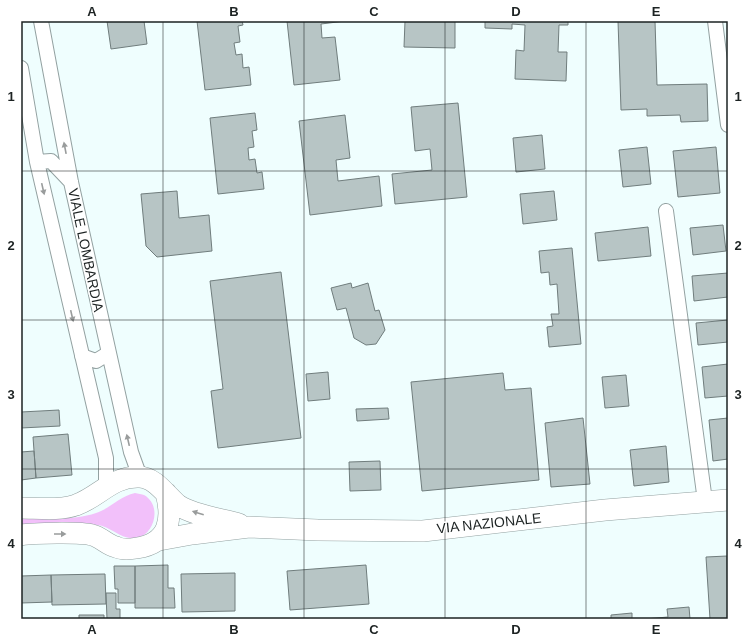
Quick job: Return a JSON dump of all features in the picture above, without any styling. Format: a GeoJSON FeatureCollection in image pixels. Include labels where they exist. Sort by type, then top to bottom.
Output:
{"type":"FeatureCollection","features":[{"type":"Feature","properties":{"kind":"main road","name":"VIA NAZIONALE"},"geometry":{"type":"LineString","coordinates":[[140,477],[155,483],[179,505],[195,512],[249,527]]}},
{"type":"Feature","properties":{"kind":"main road"},"geometry":{"type":"LineString","coordinates":[[21,508],[75,506],[94,497],[106,486],[124,479],[140,477]]}},
{"type":"Feature","properties":{"kind":"main road"},"geometry":{"type":"LineString","coordinates":[[159,540],[168,526],[170,509],[166,493]]}},
{"type":"Feature","properties":{"kind":"main road","name":"VIA NAZIONALE"},"geometry":{"type":"LineString","coordinates":[[21,535],[90,534],[103,539],[115,547],[131,549],[144,547],[159,540],[192,534],[249,527],[318,530],[423,531],[605,510],[728,500]]}},
{"type":"Feature","properties":{"kind":"street","name":"VIALE LOMBARDIA"},"geometry":{"type":"LineString","coordinates":[[41,21],[71,182],[131,452],[140,477]]}},
{"type":"Feature","properties":{"kind":"street"},"geometry":{"type":"LineString","coordinates":[[715,21],[723,43],[728,125]]}},
{"type":"Feature","properties":{"kind":"street","name":"VIALE LOMBARDIA"},"geometry":{"type":"LineString","coordinates":[[21,68],[38,162],[106,458],[106,486]]}},
{"type":"Feature","properties":{"kind":"street"},"geometry":{"type":"LineString","coordinates":[[38,162],[51,161],[71,182]]}},
{"type":"Feature","properties":{"kind":"street"},"geometry":{"type":"LineString","coordinates":[[666,211],[704,501]]}},
{"type":"Feature","properties":{"kind":"street"},"geometry":{"type":"LineString","coordinates":[[82,356],[96,361],[109,353]]}},
{"type":"Feature","properties":{"kind":"shaded area"},"geometry":{"type":"Polygon","coordinates":[[[135,493],[144,495],[150,500],[153,505],[154,512],[152,525],[148,531],[137,538],[126,537],[102,526],[88,524],[21,526],[21,518],[69,518],[96,513],[135,493]]]}},
{"type":"Feature","properties":{"kind":"building"},"geometry":{"type":"Polygon","coordinates":[[[107,21],[144,21],[147,44],[111,49],[107,21]]]}},
{"type":"Feature","properties":{"kind":"building"},"geometry":{"type":"Polygon","coordinates":[[[197,21],[242,21],[243,25],[238,26],[240,42],[234,43],[236,55],[242,54],[243,68],[249,67],[251,85],[205,90],[197,21]]]}},
{"type":"Feature","properties":{"kind":"building"},"geometry":{"type":"Polygon","coordinates":[[[287,21],[345,21],[321,24],[322,38],[335,37],[340,80],[294,85],[287,21]]]}},
{"type":"Feature","properties":{"kind":"building"},"geometry":{"type":"Polygon","coordinates":[[[405,21],[455,21],[455,48],[404,47],[405,21]]]}},
{"type":"Feature","properties":{"kind":"building"},"geometry":{"type":"Polygon","coordinates":[[[485,21],[568,21],[568,25],[559,25],[558,52],[567,52],[566,81],[515,79],[516,50],[524,51],[525,25],[512,24],[512,29],[485,28],[485,21]]]}},
{"type":"Feature","properties":{"kind":"building"},"geometry":{"type":"Polygon","coordinates":[[[618,21],[655,21],[657,85],[707,84],[708,121],[681,122],[680,115],[647,116],[647,109],[621,110],[618,21]]]}},
{"type":"Feature","properties":{"kind":"building"},"geometry":{"type":"Polygon","coordinates":[[[458,103],[467,197],[395,204],[392,174],[432,170],[430,149],[415,151],[411,107],[458,103]]]}},
{"type":"Feature","properties":{"kind":"building"},"geometry":{"type":"Polygon","coordinates":[[[255,113],[257,130],[252,131],[254,147],[248,148],[249,160],[255,159],[257,173],[262,172],[264,189],[218,194],[210,118],[255,113]]]}},
{"type":"Feature","properties":{"kind":"building"},"geometry":{"type":"Polygon","coordinates":[[[345,115],[350,158],[336,160],[338,181],[379,176],[382,206],[310,215],[299,121],[345,115]]]}},
{"type":"Feature","properties":{"kind":"building"},"geometry":{"type":"Polygon","coordinates":[[[542,135],[545,169],[516,172],[513,138],[542,135]]]}},
{"type":"Feature","properties":{"kind":"building"},"geometry":{"type":"Polygon","coordinates":[[[647,147],[651,184],[623,187],[619,150],[647,147]]]}},
{"type":"Feature","properties":{"kind":"building"},"geometry":{"type":"Polygon","coordinates":[[[716,147],[720,193],[678,197],[673,151],[716,147]]]}},
{"type":"Feature","properties":{"kind":"building"},"geometry":{"type":"Polygon","coordinates":[[[177,191],[179,218],[209,215],[212,251],[157,257],[146,246],[141,194],[177,191]]]}},
{"type":"Feature","properties":{"kind":"building"},"geometry":{"type":"Polygon","coordinates":[[[554,191],[557,220],[523,224],[520,194],[554,191]]]}},
{"type":"Feature","properties":{"kind":"building"},"geometry":{"type":"Polygon","coordinates":[[[723,225],[726,251],[693,255],[690,228],[723,225]]]}},
{"type":"Feature","properties":{"kind":"building"},"geometry":{"type":"Polygon","coordinates":[[[648,227],[651,256],[598,261],[595,233],[648,227]]]}},
{"type":"Feature","properties":{"kind":"building"},"geometry":{"type":"Polygon","coordinates":[[[572,248],[581,344],[549,347],[547,327],[553,326],[551,314],[559,314],[557,284],[550,285],[549,272],[541,273],[539,251],[572,248]]]}},
{"type":"Feature","properties":{"kind":"building"},"geometry":{"type":"Polygon","coordinates":[[[281,272],[301,438],[218,448],[211,391],[223,389],[210,281],[281,272]]]}},
{"type":"Feature","properties":{"kind":"building"},"geometry":{"type":"Polygon","coordinates":[[[728,273],[728,297],[694,301],[692,276],[728,273]]]}},
{"type":"Feature","properties":{"kind":"building"},"geometry":{"type":"Polygon","coordinates":[[[351,283],[352,288],[368,283],[375,311],[379,310],[385,330],[376,344],[366,345],[354,338],[346,308],[337,310],[331,288],[351,283]]]}},
{"type":"Feature","properties":{"kind":"building"},"geometry":{"type":"Polygon","coordinates":[[[728,320],[728,342],[698,345],[696,323],[728,320]]]}},
{"type":"Feature","properties":{"kind":"building"},"geometry":{"type":"Polygon","coordinates":[[[728,364],[728,396],[705,398],[702,367],[728,364]]]}},
{"type":"Feature","properties":{"kind":"building"},"geometry":{"type":"Polygon","coordinates":[[[328,372],[330,399],[308,401],[306,374],[328,372]]]}},
{"type":"Feature","properties":{"kind":"building"},"geometry":{"type":"Polygon","coordinates":[[[503,373],[505,390],[531,388],[539,480],[422,491],[411,382],[503,373]]]}},
{"type":"Feature","properties":{"kind":"building"},"geometry":{"type":"Polygon","coordinates":[[[626,375],[629,406],[605,408],[602,377],[626,375]]]}},
{"type":"Feature","properties":{"kind":"building"},"geometry":{"type":"Polygon","coordinates":[[[388,408],[389,419],[357,421],[356,409],[388,408]]]}},
{"type":"Feature","properties":{"kind":"building"},"geometry":{"type":"Polygon","coordinates":[[[59,410],[60,426],[21,428],[21,412],[59,410]]]}},
{"type":"Feature","properties":{"kind":"building"},"geometry":{"type":"Polygon","coordinates":[[[583,418],[590,484],[551,487],[545,423],[583,418]]]}},
{"type":"Feature","properties":{"kind":"building"},"geometry":{"type":"Polygon","coordinates":[[[728,418],[728,459],[713,461],[709,420],[728,418]]]}},
{"type":"Feature","properties":{"kind":"building"},"geometry":{"type":"Polygon","coordinates":[[[68,434],[72,475],[36,478],[33,437],[68,434]]]}},
{"type":"Feature","properties":{"kind":"building"},"geometry":{"type":"Polygon","coordinates":[[[666,446],[669,482],[634,486],[630,450],[666,446]]]}},
{"type":"Feature","properties":{"kind":"building"},"geometry":{"type":"Polygon","coordinates":[[[34,451],[36,478],[21,480],[21,452],[34,451]]]}},
{"type":"Feature","properties":{"kind":"building"},"geometry":{"type":"Polygon","coordinates":[[[380,461],[381,490],[350,491],[349,462],[380,461]]]}},
{"type":"Feature","properties":{"kind":"building"},"geometry":{"type":"Polygon","coordinates":[[[727,556],[728,619],[710,619],[706,557],[727,556]]]}},
{"type":"Feature","properties":{"kind":"building"},"geometry":{"type":"Polygon","coordinates":[[[168,565],[168,588],[174,588],[175,608],[135,608],[135,566],[168,565]]]}},
{"type":"Feature","properties":{"kind":"building"},"geometry":{"type":"Polygon","coordinates":[[[366,565],[369,604],[290,610],[287,571],[366,565]]]}},
{"type":"Feature","properties":{"kind":"building"},"geometry":{"type":"Polygon","coordinates":[[[114,566],[135,566],[135,603],[118,603],[118,589],[115,589],[114,566]]]}},
{"type":"Feature","properties":{"kind":"building"},"geometry":{"type":"Polygon","coordinates":[[[235,573],[235,611],[182,612],[181,574],[235,573]]]}},
{"type":"Feature","properties":{"kind":"building"},"geometry":{"type":"Polygon","coordinates":[[[105,574],[106,604],[52,605],[51,575],[105,574]]]}},
{"type":"Feature","properties":{"kind":"building"},"geometry":{"type":"Polygon","coordinates":[[[51,575],[52,602],[21,603],[21,576],[51,575]]]}},
{"type":"Feature","properties":{"kind":"building"},"geometry":{"type":"Polygon","coordinates":[[[106,593],[116,593],[116,609],[120,609],[120,619],[107,619],[106,593]]]}},
{"type":"Feature","properties":{"kind":"building"},"geometry":{"type":"Polygon","coordinates":[[[689,607],[690,619],[645,619],[668,617],[667,609],[689,607]]]}},
{"type":"Feature","properties":{"kind":"building"},"geometry":{"type":"Polygon","coordinates":[[[632,613],[632,619],[611,619],[611,615],[632,613]]]}},
{"type":"Feature","properties":{"kind":"building"},"geometry":{"type":"Polygon","coordinates":[[[79,615],[104,615],[104,619],[79,619],[79,615]]]}}]}
